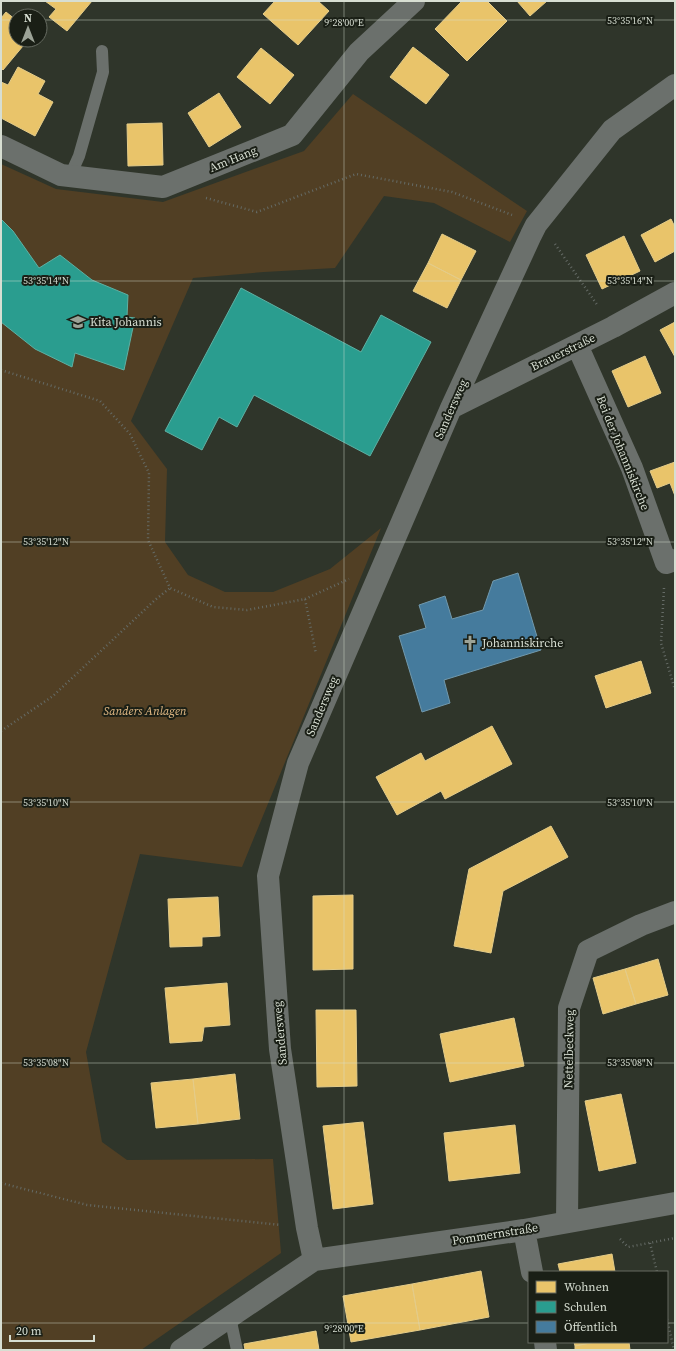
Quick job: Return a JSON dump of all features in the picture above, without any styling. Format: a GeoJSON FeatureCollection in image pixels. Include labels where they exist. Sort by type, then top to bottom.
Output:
{"type":"FeatureCollection","features":[{"type":"Feature","properties":{"kind":"street","name":"Am Hang"},"geometry":{"type":"LineString","coordinates":[[1,146],[61,175],[163,187],[292,135],[359,52],[414,1]]}},
{"type":"Feature","properties":{"kind":"street","name":"Sandersweg"},"geometry":{"type":"LineString","coordinates":[[314,1260],[307,1228],[280,1049],[268,876],[298,763],[451,408],[536,225],[612,130],[675,85]]}},
{"type":"Feature","properties":{"kind":"street","name":"Brauerstraße"},"geometry":{"type":"LineString","coordinates":[[451,408],[613,327],[675,294]]}},
{"type":"Feature","properties":{"kind":"street","name":"Bei der Johanniskirche"},"geometry":{"type":"LineString","coordinates":[[577,345],[632,468],[670,562]]}},
{"type":"Feature","properties":{"kind":"street","name":"Nettelbeckweg"},"geometry":{"type":"LineString","coordinates":[[567,1222],[568,1008],[588,951],[641,925],[675,912]]}},
{"type":"Feature","properties":{"kind":"street","name":"Pommernstraße"},"geometry":{"type":"LineString","coordinates":[[314,1260],[524,1230],[675,1202]]}},
{"type":"Feature","properties":{"kind":"street"},"geometry":{"type":"LineString","coordinates":[[524,1230],[532,1271]]}},
{"type":"Feature","properties":{"kind":"street"},"geometry":{"type":"LineString","coordinates":[[181,1350],[314,1260]]}},
{"type":"Feature","properties":{"kind":"lane"},"geometry":{"type":"LineString","coordinates":[[70,176],[79,156],[103,72],[102,51]]}},
{"type":"Feature","properties":{"kind":"lane"},"geometry":{"type":"LineString","coordinates":[[230,1317],[237,1350]]}},
{"type":"Feature","properties":{"kind":"path"},"geometry":{"type":"LineString","coordinates":[[163,187],[257,212],[356,174],[452,192],[536,225],[548,234],[613,327]]}},
{"type":"Feature","properties":{"kind":"path"},"geometry":{"type":"LineString","coordinates":[[1,370],[100,401],[130,434],[149,473],[148,540],[170,588],[213,607],[247,610],[305,599],[384,562]]}},
{"type":"Feature","properties":{"kind":"path"},"geometry":{"type":"LineString","coordinates":[[670,562],[661,643],[675,690]]}},
{"type":"Feature","properties":{"kind":"path"},"geometry":{"type":"LineString","coordinates":[[1,731],[53,696],[154,600],[170,588]]}},
{"type":"Feature","properties":{"kind":"path"},"geometry":{"type":"LineString","coordinates":[[305,599],[316,655]]}},
{"type":"Feature","properties":{"kind":"path"},"geometry":{"type":"LineString","coordinates":[[1,1183],[87,1205],[307,1228]]}},
{"type":"Feature","properties":{"kind":"path"},"geometry":{"type":"LineString","coordinates":[[656,1271],[650,1243],[675,1238]]}},
{"type":"Feature","properties":{"kind":"path"},"geometry":{"type":"LineString","coordinates":[[668,1323],[674,1350]]}},
{"type":"Feature","properties":{"kind":"green space","name":"Sanders Anlagen"},"geometry":{"type":"Polygon","coordinates":[[[353,94],[527,211],[510,242],[434,203],[384,196],[335,268],[193,278],[131,421],[167,469],[165,542],[188,575],[225,592],[273,592],[330,569],[381,528],[242,867],[140,854],[86,1052],[102,1142],[127,1160],[273,1159],[281,1253],[141,1350],[1,1350],[1,164],[56,189],[163,202],[304,151],[353,94]]]}},
{"type":"Feature","properties":{"kind":"building: Wohnen"},"geometry":{"type":"Polygon","coordinates":[[[45,1],[92,1],[67,31],[49,17],[56,9],[45,1]]]}},
{"type":"Feature","properties":{"kind":"building: Wohnen"},"geometry":{"type":"Polygon","coordinates":[[[275,1],[318,1],[329,11],[298,45],[263,14],[275,1]]]}},
{"type":"Feature","properties":{"kind":"building: Wohnen"},"geometry":{"type":"Polygon","coordinates":[[[462,1],[487,1],[507,21],[467,61],[435,29],[462,1]]]}},
{"type":"Feature","properties":{"kind":"building: Wohnen"},"geometry":{"type":"Polygon","coordinates":[[[517,1],[547,1],[530,16],[517,1]]]}},
{"type":"Feature","properties":{"kind":"building: Wohnen"},"geometry":{"type":"Polygon","coordinates":[[[6,12],[8,14],[8,48],[21,48],[3,70],[1,68],[1,18],[6,12]]]}},
{"type":"Feature","properties":{"kind":"building: Wohnen"},"geometry":{"type":"Polygon","coordinates":[[[413,47],[449,75],[426,104],[390,77],[413,47]]]}},
{"type":"Feature","properties":{"kind":"building: Wohnen"},"geometry":{"type":"Polygon","coordinates":[[[261,48],[294,75],[270,104],[237,77],[261,48]]]}},
{"type":"Feature","properties":{"kind":"building: Wohnen"},"geometry":{"type":"Polygon","coordinates":[[[18,67],[45,81],[38,94],[53,102],[35,136],[1,118],[1,82],[8,85],[18,67]]]}},
{"type":"Feature","properties":{"kind":"building: Wohnen"},"geometry":{"type":"Polygon","coordinates":[[[219,93],[241,127],[209,147],[188,113],[219,93]]]}},
{"type":"Feature","properties":{"kind":"building: Wohnen"},"geometry":{"type":"Polygon","coordinates":[[[162,123],[163,165],[128,166],[127,124],[162,123]]]}},
{"type":"Feature","properties":{"kind":"building: Wohnen"},"geometry":{"type":"Polygon","coordinates":[[[671,219],[675,227],[675,251],[655,262],[641,235],[671,219]]]}},
{"type":"Feature","properties":{"kind":"building: Wohnen"},"geometry":{"type":"Polygon","coordinates":[[[442,234],[476,251],[461,280],[428,263],[442,234]]]}},
{"type":"Feature","properties":{"kind":"building: Wohnen"},"geometry":{"type":"Polygon","coordinates":[[[624,236],[640,271],[602,289],[586,255],[624,236]]]}},
{"type":"Feature","properties":{"kind":"building: Wohnen"},"geometry":{"type":"Polygon","coordinates":[[[428,263],[461,280],[447,308],[413,291],[428,263]]]}},
{"type":"Feature","properties":{"kind":"building: Wohnen"},"geometry":{"type":"Polygon","coordinates":[[[675,322],[675,357],[660,330],[675,322]]]}},
{"type":"Feature","properties":{"kind":"building: Wohnen"},"geometry":{"type":"Polygon","coordinates":[[[645,356],[661,393],[628,407],[612,371],[645,356]]]}},
{"type":"Feature","properties":{"kind":"building: Wohnen"},"geometry":{"type":"Polygon","coordinates":[[[675,462],[675,496],[670,483],[657,488],[650,471],[675,462]]]}},
{"type":"Feature","properties":{"kind":"building: Wohnen"},"geometry":{"type":"Polygon","coordinates":[[[641,661],[651,693],[606,708],[595,676],[641,661]]]}},
{"type":"Feature","properties":{"kind":"building: Wohnen"},"geometry":{"type":"Polygon","coordinates":[[[492,726],[512,764],[445,799],[441,791],[397,815],[376,777],[421,753],[425,761],[492,726]]]}},
{"type":"Feature","properties":{"kind":"building: Wohnen"},"geometry":{"type":"Polygon","coordinates":[[[551,826],[568,857],[503,891],[491,953],[454,946],[469,869],[551,826]]]}},
{"type":"Feature","properties":{"kind":"building: Wohnen"},"geometry":{"type":"Polygon","coordinates":[[[353,895],[353,969],[313,970],[313,896],[353,895]]]}},
{"type":"Feature","properties":{"kind":"building: Wohnen"},"geometry":{"type":"Polygon","coordinates":[[[218,897],[220,936],[202,937],[202,946],[170,947],[168,899],[218,897]]]}},
{"type":"Feature","properties":{"kind":"building: Wohnen"},"geometry":{"type":"Polygon","coordinates":[[[658,959],[668,995],[636,1004],[625,969],[658,959]]]}},
{"type":"Feature","properties":{"kind":"building: Wohnen"},"geometry":{"type":"Polygon","coordinates":[[[625,969],[636,1004],[603,1014],[593,978],[625,969]]]}},
{"type":"Feature","properties":{"kind":"building: Wohnen"},"geometry":{"type":"Polygon","coordinates":[[[227,983],[230,1025],[204,1027],[202,1041],[170,1043],[165,988],[227,983]]]}},
{"type":"Feature","properties":{"kind":"building: Wohnen"},"geometry":{"type":"Polygon","coordinates":[[[316,1010],[356,1010],[357,1086],[317,1087],[316,1010]]]}},
{"type":"Feature","properties":{"kind":"building: Wohnen"},"geometry":{"type":"Polygon","coordinates":[[[514,1018],[524,1066],[450,1082],[440,1034],[514,1018]]]}},
{"type":"Feature","properties":{"kind":"building: Wohnen"},"geometry":{"type":"Polygon","coordinates":[[[235,1074],[240,1119],[198,1124],[193,1079],[235,1074]]]}},
{"type":"Feature","properties":{"kind":"building: Wohnen"},"geometry":{"type":"Polygon","coordinates":[[[193,1079],[198,1124],[156,1128],[151,1083],[193,1079]]]}},
{"type":"Feature","properties":{"kind":"building: Wohnen"},"geometry":{"type":"Polygon","coordinates":[[[621,1094],[636,1163],[599,1171],[585,1101],[621,1094]]]}},
{"type":"Feature","properties":{"kind":"building: Wohnen"},"geometry":{"type":"Polygon","coordinates":[[[363,1122],[373,1204],[333,1209],[323,1126],[363,1122]]]}},
{"type":"Feature","properties":{"kind":"building: Wohnen"},"geometry":{"type":"Polygon","coordinates":[[[515,1125],[520,1173],[449,1181],[444,1133],[515,1125]]]}},
{"type":"Feature","properties":{"kind":"building: Wohnen"},"geometry":{"type":"Polygon","coordinates":[[[612,1254],[615,1271],[560,1271],[558,1264],[612,1254]]]}},
{"type":"Feature","properties":{"kind":"building: Wohnen"},"geometry":{"type":"Polygon","coordinates":[[[481,1271],[489,1317],[420,1330],[412,1284],[481,1271]]]}},
{"type":"Feature","properties":{"kind":"building: Wohnen"},"geometry":{"type":"Polygon","coordinates":[[[412,1284],[420,1330],[351,1342],[343,1296],[412,1284]]]}},
{"type":"Feature","properties":{"kind":"building: Wohnen"},"geometry":{"type":"Polygon","coordinates":[[[316,1331],[319,1350],[245,1350],[244,1344],[316,1331]]]}},
{"type":"Feature","properties":{"kind":"building: Wohnen"},"geometry":{"type":"Polygon","coordinates":[[[574,1343],[590,1343],[575,1346],[574,1343]]]}},
{"type":"Feature","properties":{"kind":"building: Wohnen"},"geometry":{"type":"Polygon","coordinates":[[[590,1343],[629,1343],[630,1350],[575,1350],[575,1346],[590,1343]]]}},
{"type":"Feature","properties":{"kind":"building: Schulen","name":"Kita Johannis"},"geometry":{"type":"Polygon","coordinates":[[[1,219],[13,231],[39,268],[60,255],[92,280],[128,295],[127,317],[135,318],[124,370],[75,353],[72,367],[35,349],[1,322],[1,219]]]}},
{"type":"Feature","properties":{"kind":"building: Schulen"},"geometry":{"type":"Polygon","coordinates":[[[241,288],[361,352],[381,315],[431,342],[370,456],[254,395],[237,427],[219,417],[202,450],[165,431],[241,288]]]}},
{"type":"Feature","properties":{"kind":"building: Öffentlich","name":"Johanniskirche"},"geometry":{"type":"Polygon","coordinates":[[[518,573],[541,650],[444,680],[450,703],[422,712],[399,636],[426,628],[419,605],[445,596],[452,619],[483,610],[493,581],[518,573]]]}},
{"type":"Feature","properties":{"kind":"place","name":"Kita Johannis"},"geometry":{"type":"Point","coordinates":[78,322]}},
{"type":"Feature","properties":{"kind":"place","name":"Johanniskirche"},"geometry":{"type":"Point","coordinates":[470,643]}}]}
